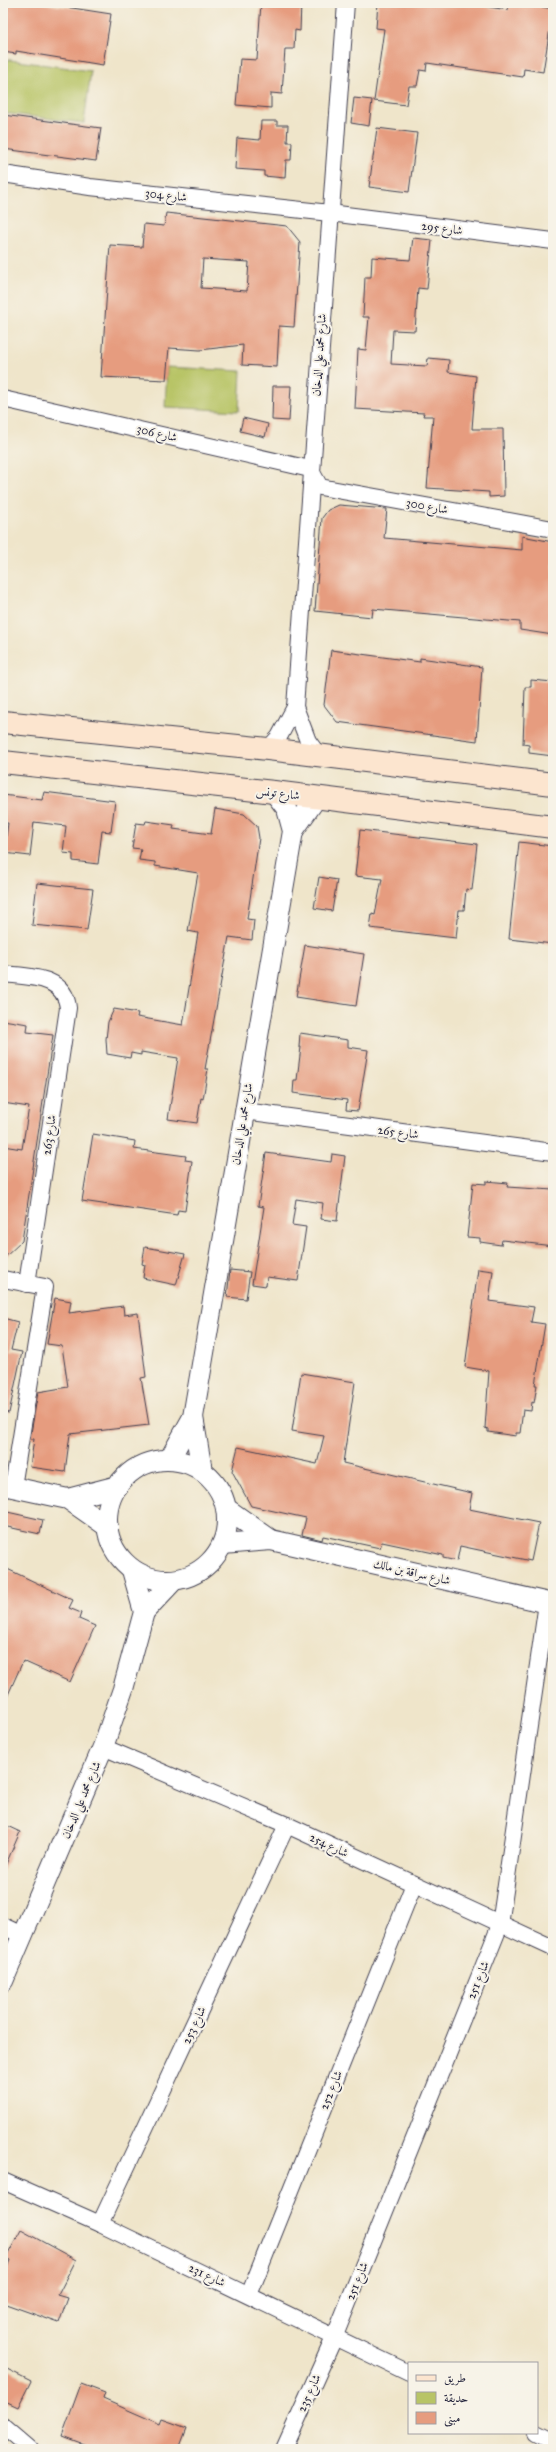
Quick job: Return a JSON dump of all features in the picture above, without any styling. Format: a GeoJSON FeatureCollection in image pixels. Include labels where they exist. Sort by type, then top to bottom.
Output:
{"type":"FeatureCollection","features":[{"type":"Feature","properties":{"kind":"main road"},"geometry":{"type":"LineString","coordinates":[[3,722],[268,749],[553,784]]}},
{"type":"Feature","properties":{"kind":"main road","name":"شارع تونس"},"geometry":{"type":"LineString","coordinates":[[3,762],[317,797],[553,827]]}},
{"type":"Feature","properties":{"kind":"street","name":"شارع محمد علي الدخان"},"geometry":{"type":"LineString","coordinates":[[268,749],[282,732],[295,707],[310,469],[346,3]]}},
{"type":"Feature","properties":{"kind":"street","name":"شارع 304"},"geometry":{"type":"LineString","coordinates":[[3,174],[90,187],[330,213]]}},
{"type":"Feature","properties":{"kind":"street","name":"شارع 295"},"geometry":{"type":"LineString","coordinates":[[330,213],[553,241]]}},
{"type":"Feature","properties":{"kind":"street","name":"شارع 306"},"geometry":{"type":"LineString","coordinates":[[3,399],[310,469]]}},
{"type":"Feature","properties":{"kind":"street","name":"شارع 300"},"geometry":{"type":"LineString","coordinates":[[310,469],[320,487],[553,529]]}},
{"type":"Feature","properties":{"kind":"street","name":"شارع محمد علي الدخان"},"geometry":{"type":"LineString","coordinates":[[295,707],[308,741],[318,756]]}},
{"type":"Feature","properties":{"kind":"street","name":"شارع محمد علي الدخان"},"geometry":{"type":"LineString","coordinates":[[169,1460],[193,1417],[213,1308],[244,1111],[293,831],[287,809],[274,792]]}},
{"type":"Feature","properties":{"kind":"street","name":"شارع محمد علي الدخان"},"geometry":{"type":"LineString","coordinates":[[293,831],[317,797]]}},
{"type":"Feature","properties":{"kind":"street","name":"شارع 263"},"geometry":{"type":"LineString","coordinates":[[3,974],[41,979],[59,988],[66,996],[68,1008],[27,1284]]}},
{"type":"Feature","properties":{"kind":"street","name":"شارع 265"},"geometry":{"type":"LineString","coordinates":[[244,1111],[553,1152]]}},
{"type":"Feature","properties":{"kind":"street"},"geometry":{"type":"LineString","coordinates":[[3,1279],[45,1287],[8,1486],[68,1498],[108,1527]]}},
{"type":"Feature","properties":{"kind":"street","name":"شارع محمد علي الدخان"},"geometry":{"type":"LineString","coordinates":[[193,1417],[202,1471]]}},
{"type":"Feature","properties":{"kind":"street"},"geometry":{"type":"LineString","coordinates":[[169,1460],[192,1465],[202,1471],[218,1488],[227,1509],[228,1521],[223,1544],[209,1564],[200,1571],[174,1580],[154,1579],[132,1570],[116,1553],[108,1527],[108,1508],[118,1486],[135,1469],[157,1461],[169,1460]]}},
{"type":"Feature","properties":{"kind":"street"},"geometry":{"type":"LineString","coordinates":[[68,1498],[118,1486]]}},
{"type":"Feature","properties":{"kind":"street","name":"شارع سراقة بن مالك"},"geometry":{"type":"LineString","coordinates":[[227,1509],[271,1540]]}},
{"type":"Feature","properties":{"kind":"street","name":"شارع سراقة بن مالك"},"geometry":{"type":"LineString","coordinates":[[223,1544],[271,1540],[550,1603]]}},
{"type":"Feature","properties":{"kind":"street","name":"شارع محمد علي الدخان"},"geometry":{"type":"LineString","coordinates":[[132,1570],[144,1612]]}},
{"type":"Feature","properties":{"kind":"street","name":"شارع محمد علي الدخان"},"geometry":{"type":"LineString","coordinates":[[3,1981],[24,1936],[103,1747],[134,1652],[144,1612],[174,1580]]}},
{"type":"Feature","properties":{"kind":"street","name":"شارع 251"},"geometry":{"type":"LineString","coordinates":[[334,2338],[500,1925],[550,1603]]}},
{"type":"Feature","properties":{"kind":"street","name":"شارع 254"},"geometry":{"type":"LineString","coordinates":[[103,1747],[287,1825],[500,1925],[553,1948]]}},
{"type":"Feature","properties":{"kind":"street","name":"شارع 253"},"geometry":{"type":"LineString","coordinates":[[100,2224],[287,1825]]}},
{"type":"Feature","properties":{"kind":"street","name":"شارع 252"},"geometry":{"type":"LineString","coordinates":[[249,2295],[414,1884]]}},
{"type":"Feature","properties":{"kind":"street"},"geometry":{"type":"LineString","coordinates":[[3,1926],[24,1936]]}},
{"type":"Feature","properties":{"kind":"street","name":"شارع 231"},"geometry":{"type":"LineString","coordinates":[[3,2181],[100,2224],[408,2373]]}},
{"type":"Feature","properties":{"kind":"street","name":"شارع 235"},"geometry":{"type":"LineString","coordinates":[[284,2449],[334,2338]]}},
{"type":"Feature","properties":{"kind":"street"},"geometry":{"type":"LineString","coordinates":[[3,2426],[30,2449]]}},
{"type":"Feature","properties":{"kind":"street"},"geometry":{"type":"LineString","coordinates":[[538,2432],[553,2440]]}},
{"type":"Feature","properties":{"kind":"green space"},"geometry":{"type":"Polygon","coordinates":[[[3,59],[91,71],[84,123],[3,113],[3,59]]]}},
{"type":"Feature","properties":{"kind":"green space"},"geometry":{"type":"Polygon","coordinates":[[[167,367],[241,371],[239,411],[165,407],[167,367]]]}},
{"type":"Feature","properties":{"kind":"building"},"geometry":{"type":"Polygon","coordinates":[[[3,3],[40,3],[111,14],[103,65],[16,51],[16,54],[3,52],[3,3]]]}},
{"type":"Feature","properties":{"kind":"building"},"geometry":{"type":"Polygon","coordinates":[[[261,3],[301,3],[300,31],[295,30],[294,49],[285,49],[282,94],[271,93],[271,108],[236,105],[240,59],[257,60],[261,3]]]}},
{"type":"Feature","properties":{"kind":"building"},"geometry":{"type":"Polygon","coordinates":[[[378,3],[463,3],[508,10],[509,3],[531,3],[531,5],[553,9],[543,72],[524,69],[523,77],[427,63],[426,71],[420,70],[417,86],[409,86],[406,105],[374,101],[384,29],[376,28],[378,3]]]}},
{"type":"Feature","properties":{"kind":"building"},"geometry":{"type":"Polygon","coordinates":[[[354,98],[372,100],[369,126],[351,123],[354,98]]]}},
{"type":"Feature","properties":{"kind":"building"},"geometry":{"type":"Polygon","coordinates":[[[3,115],[101,128],[96,161],[3,149],[3,115]]]}},
{"type":"Feature","properties":{"kind":"building"},"geometry":{"type":"Polygon","coordinates":[[[261,121],[277,121],[277,125],[288,125],[287,142],[292,142],[291,160],[286,160],[285,178],[264,176],[264,171],[235,169],[237,138],[260,140],[261,121]]]}},
{"type":"Feature","properties":{"kind":"building"},"geometry":{"type":"Polygon","coordinates":[[[377,128],[417,133],[409,192],[369,187],[377,128]]]}},
{"type":"Feature","properties":{"kind":"building"},"geometry":{"type":"Polygon","coordinates":[[[166,213],[287,226],[300,242],[294,327],[279,326],[277,367],[242,365],[243,345],[200,350],[169,348],[166,380],[101,377],[110,245],[142,247],[144,224],[164,226],[166,213]],[[203,259],[201,288],[247,291],[249,262],[203,259]]]}},
{"type":"Feature","properties":{"kind":"building"},"geometry":{"type":"Polygon","coordinates":[[[413,238],[432,240],[427,289],[418,288],[415,331],[393,330],[391,364],[427,366],[428,358],[449,360],[448,372],[476,376],[472,429],[503,429],[504,496],[489,497],[489,492],[427,488],[433,416],[423,416],[424,413],[355,409],[358,349],[366,350],[369,317],[363,317],[365,277],[371,277],[372,257],[410,260],[413,238]]]}},
{"type":"Feature","properties":{"kind":"building"},"geometry":{"type":"Polygon","coordinates":[[[273,386],[291,386],[289,421],[272,420],[273,386]]]}},
{"type":"Feature","properties":{"kind":"building"},"geometry":{"type":"Polygon","coordinates":[[[243,418],[268,424],[265,437],[240,431],[243,418]]]}},
{"type":"Feature","properties":{"kind":"building"},"geometry":{"type":"Polygon","coordinates":[[[339,505],[387,509],[384,538],[522,550],[522,536],[553,542],[553,635],[520,630],[520,622],[373,609],[372,617],[315,611],[322,518],[328,510],[339,505]]]}},
{"type":"Feature","properties":{"kind":"building"},"geometry":{"type":"Polygon","coordinates":[[[331,650],[420,662],[420,658],[482,667],[477,741],[337,722],[324,705],[331,650]]]}},
{"type":"Feature","properties":{"kind":"building"},"geometry":{"type":"Polygon","coordinates":[[[531,680],[553,682],[553,756],[529,753],[529,745],[523,744],[525,687],[531,687],[531,680]]]}},
{"type":"Feature","properties":{"kind":"building"},"geometry":{"type":"Polygon","coordinates":[[[44,792],[115,801],[111,832],[102,831],[98,864],[73,861],[73,854],[63,853],[66,826],[34,822],[30,856],[4,853],[8,823],[3,823],[3,795],[42,800],[44,792]]]}},
{"type":"Feature","properties":{"kind":"building"},"geometry":{"type":"Polygon","coordinates":[[[215,809],[244,814],[257,826],[259,838],[247,919],[254,920],[252,940],[229,937],[205,1069],[208,1069],[203,1099],[201,1098],[197,1123],[168,1119],[178,1058],[141,1052],[141,1055],[131,1053],[130,1058],[107,1054],[106,1039],[108,1022],[114,1009],[138,1013],[137,1017],[183,1025],[198,933],[188,931],[198,873],[155,866],[155,862],[139,860],[141,849],[132,848],[136,823],[145,824],[146,821],[174,825],[173,829],[211,834],[215,809]]]}},
{"type":"Feature","properties":{"kind":"building"},"geometry":{"type":"Polygon","coordinates":[[[360,830],[477,844],[472,890],[466,889],[464,910],[459,910],[456,938],[370,928],[372,914],[375,915],[382,879],[355,876],[360,830]]]}},
{"type":"Feature","properties":{"kind":"building"},"geometry":{"type":"Polygon","coordinates":[[[519,842],[553,846],[553,944],[509,939],[519,842]]]}},
{"type":"Feature","properties":{"kind":"building"},"geometry":{"type":"Polygon","coordinates":[[[319,877],[337,880],[332,911],[314,908],[319,877]]]}},
{"type":"Feature","properties":{"kind":"building"},"geometry":{"type":"Polygon","coordinates":[[[37,883],[93,889],[87,930],[32,925],[37,883]]]}},
{"type":"Feature","properties":{"kind":"building"},"geometry":{"type":"Polygon","coordinates":[[[305,945],[364,954],[356,1006],[296,997],[305,945]]]}},
{"type":"Feature","properties":{"kind":"building"},"geometry":{"type":"Polygon","coordinates":[[[3,1020],[28,1024],[27,1032],[53,1035],[22,1241],[3,1259],[3,1146],[22,1149],[29,1107],[3,1103],[3,1020]]]}},
{"type":"Feature","properties":{"kind":"building"},"geometry":{"type":"Polygon","coordinates":[[[300,1033],[348,1040],[348,1047],[368,1050],[358,1111],[346,1110],[347,1100],[293,1093],[294,1080],[297,1080],[301,1047],[299,1047],[300,1033]]]}},
{"type":"Feature","properties":{"kind":"building"},"geometry":{"type":"Polygon","coordinates":[[[93,1134],[135,1141],[134,1149],[186,1156],[185,1160],[192,1161],[185,1211],[178,1210],[177,1215],[82,1201],[93,1134]]]}},
{"type":"Feature","properties":{"kind":"building"},"geometry":{"type":"Polygon","coordinates":[[[266,1153],[331,1162],[332,1154],[345,1156],[337,1221],[321,1219],[323,1203],[296,1199],[292,1225],[306,1227],[298,1281],[267,1277],[266,1286],[252,1284],[264,1207],[258,1206],[266,1153]]]}},
{"type":"Feature","properties":{"kind":"building"},"geometry":{"type":"Polygon","coordinates":[[[486,1181],[508,1183],[507,1187],[553,1190],[553,1246],[502,1240],[501,1245],[480,1242],[480,1238],[467,1237],[473,1183],[486,1184],[486,1181]]]}},
{"type":"Feature","properties":{"kind":"building"},"geometry":{"type":"Polygon","coordinates":[[[145,1247],[185,1254],[176,1285],[143,1278],[145,1265],[142,1264],[145,1247]]]}},
{"type":"Feature","properties":{"kind":"building"},"geometry":{"type":"Polygon","coordinates":[[[478,1269],[493,1271],[489,1301],[534,1307],[531,1322],[545,1324],[535,1385],[537,1385],[534,1403],[532,1402],[531,1411],[523,1410],[520,1433],[516,1433],[516,1436],[488,1432],[488,1429],[485,1428],[489,1371],[465,1367],[478,1269]]]}},
{"type":"Feature","properties":{"kind":"building"},"geometry":{"type":"Polygon","coordinates":[[[230,1270],[250,1272],[246,1299],[227,1297],[230,1270]]]}},
{"type":"Feature","properties":{"kind":"building"},"geometry":{"type":"Polygon","coordinates":[[[55,1298],[71,1301],[69,1313],[123,1306],[124,1315],[138,1313],[146,1377],[141,1378],[149,1425],[70,1434],[65,1472],[30,1467],[34,1439],[30,1439],[38,1392],[68,1387],[62,1346],[47,1344],[55,1298]]]}},
{"type":"Feature","properties":{"kind":"building"},"geometry":{"type":"Polygon","coordinates":[[[3,1318],[18,1322],[11,1350],[22,1352],[9,1413],[3,1412],[3,1318]]]}},
{"type":"Feature","properties":{"kind":"building"},"geometry":{"type":"Polygon","coordinates":[[[301,1373],[355,1382],[343,1463],[472,1493],[469,1509],[539,1523],[531,1561],[460,1546],[457,1561],[443,1558],[443,1555],[382,1542],[380,1548],[323,1536],[322,1540],[302,1535],[306,1518],[251,1506],[232,1471],[238,1447],[317,1464],[324,1436],[292,1431],[301,1373]]]}},
{"type":"Feature","properties":{"kind":"building"},"geometry":{"type":"Polygon","coordinates":[[[3,1511],[43,1520],[40,1534],[3,1526],[3,1511]]]}},
{"type":"Feature","properties":{"kind":"building"},"geometry":{"type":"Polygon","coordinates":[[[3,1567],[73,1600],[69,1608],[81,1613],[79,1619],[95,1626],[70,1682],[23,1661],[3,1706],[3,1567]]]}},
{"type":"Feature","properties":{"kind":"building"},"geometry":{"type":"Polygon","coordinates":[[[3,1824],[20,1832],[3,1871],[3,1824]]]}},
{"type":"Feature","properties":{"kind":"building"},"geometry":{"type":"Polygon","coordinates":[[[21,2230],[76,2260],[58,2295],[68,2298],[59,2323],[3,2303],[3,2278],[10,2260],[6,2258],[21,2230]]]}},
{"type":"Feature","properties":{"kind":"building"},"geometry":{"type":"Polygon","coordinates":[[[3,2367],[31,2381],[18,2407],[3,2400],[3,2367]]]}},
{"type":"Feature","properties":{"kind":"building"},"geometry":{"type":"Polygon","coordinates":[[[81,2384],[105,2393],[103,2399],[160,2424],[162,2419],[187,2428],[179,2449],[97,2449],[62,2436],[81,2384]]]}}]}
